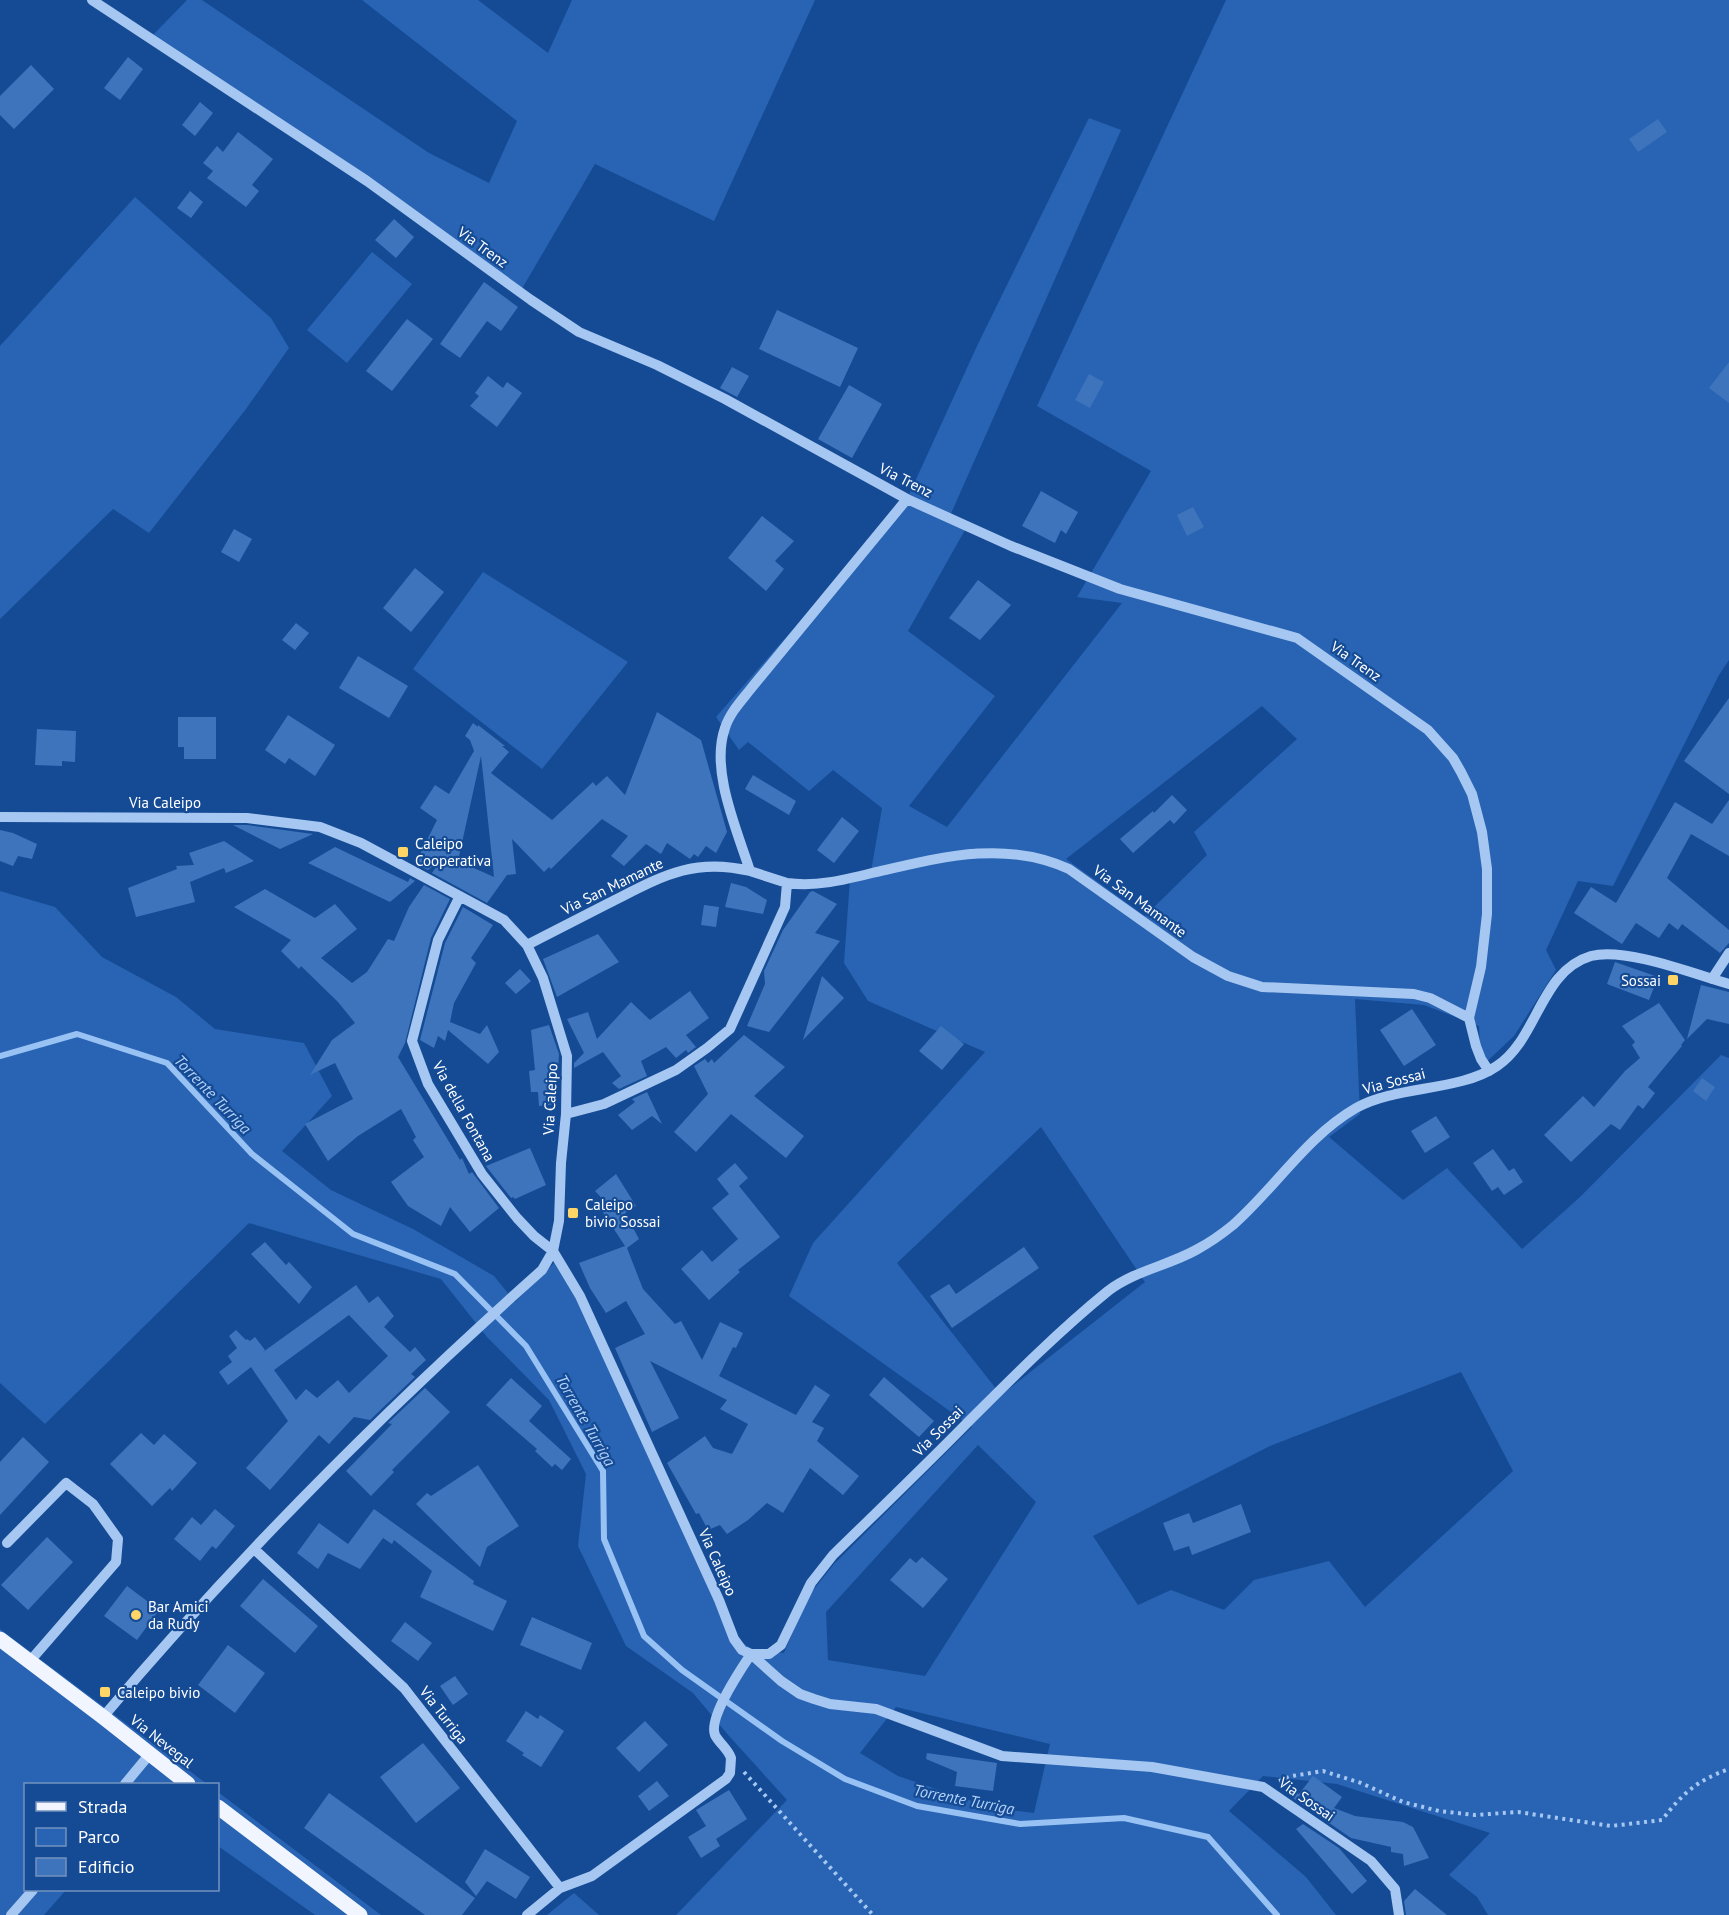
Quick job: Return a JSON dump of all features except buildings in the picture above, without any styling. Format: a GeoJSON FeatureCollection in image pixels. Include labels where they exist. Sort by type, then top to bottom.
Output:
{"type":"FeatureCollection","features":[{"type":"Feature","properties":{"kind":"main road","name":"Via Nevegal"},"geometry":{"type":"LineString","coordinates":[[0,1639],[185,1783]]}},
{"type":"Feature","properties":{"kind":"main road"},"geometry":{"type":"LineString","coordinates":[[219,1808],[360,1915]]}},
{"type":"Feature","properties":{"kind":"street","name":"Via Trenz"},"geometry":{"type":"LineString","coordinates":[[92,0],[367,181],[579,332],[657,365],[725,399],[907,499],[1011,546],[1120,589],[1297,638],[1428,729],[1452,758],[1472,794],[1485,850],[1488,890],[1485,939],[1469,1018],[1476,1046],[1489,1071]]}},
{"type":"Feature","properties":{"kind":"street"},"geometry":{"type":"LineString","coordinates":[[750,871],[722,775],[721,747],[724,729],[730,716],[753,686],[907,499]]}},
{"type":"Feature","properties":{"kind":"street","name":"Via Caleipo"},"geometry":{"type":"LineString","coordinates":[[0,817],[247,818],[320,827],[361,843],[504,920],[527,945],[543,978],[567,1056],[566,1114],[559,1221],[553,1251],[580,1296],[719,1600],[737,1645],[746,1653],[751,1654]]}},
{"type":"Feature","properties":{"kind":"street","name":"Via San Mamante"},"geometry":{"type":"LineString","coordinates":[[527,945],[671,872],[705,866],[735,867],[787,883],[814,885],[958,854],[1001,853],[1054,862],[1069,869],[1193,957],[1212,969],[1244,983],[1281,989],[1414,994],[1430,998],[1469,1018]]}},
{"type":"Feature","properties":{"kind":"street"},"geometry":{"type":"LineString","coordinates":[[566,1114],[603,1104],[676,1070],[730,1029],[785,907],[787,883]]}},
{"type":"Feature","properties":{"kind":"street","name":"Via della Fontana"},"geometry":{"type":"LineString","coordinates":[[460,896],[438,940],[412,1041],[428,1084],[482,1174],[517,1218],[553,1251]]}},
{"type":"Feature","properties":{"kind":"street"},"geometry":{"type":"LineString","coordinates":[[1712,979],[1729,952]]}},
{"type":"Feature","properties":{"kind":"street","name":"Via Sossai"},"geometry":{"type":"LineString","coordinates":[[751,1654],[762,1655],[776,1651],[786,1638],[811,1583],[833,1555],[1010,1381],[1111,1289],[1138,1274],[1194,1251],[1213,1239],[1233,1224],[1316,1136],[1359,1106],[1378,1099],[1477,1076],[1501,1064],[1560,976],[1579,960],[1616,953],[1729,984]]}},
{"type":"Feature","properties":{"kind":"street"},"geometry":{"type":"LineString","coordinates":[[103,1717],[152,1660],[327,1473],[542,1270],[553,1251]]}},
{"type":"Feature","properties":{"kind":"street"},"geometry":{"type":"LineString","coordinates":[[7,1543],[66,1483],[93,1504],[118,1539],[116,1562],[30,1661]]}},
{"type":"Feature","properties":{"kind":"street","name":"Via Turriga"},"geometry":{"type":"LineString","coordinates":[[254,1549],[404,1688],[560,1888]]}},
{"type":"Feature","properties":{"kind":"street"},"geometry":{"type":"LineString","coordinates":[[527,1915],[560,1888],[592,1876],[726,1779],[730,1773],[732,1758],[714,1732],[717,1716],[751,1654]]}},
{"type":"Feature","properties":{"kind":"street","name":"Via Sossai"},"geometry":{"type":"LineString","coordinates":[[751,1654],[781,1681],[800,1694],[830,1704],[876,1709],[1002,1756],[1152,1767],[1263,1787],[1371,1861],[1395,1889],[1400,1915]]}},
{"type":"Feature","properties":{"kind":"street"},"geometry":{"type":"LineString","coordinates":[[127,1783],[149,1755]]}},
{"type":"Feature","properties":{"kind":"street"},"geometry":{"type":"LineString","coordinates":[[11,1915],[32,1891]]}},
{"type":"Feature","properties":{"kind":"path"},"geometry":{"type":"LineString","coordinates":[[732,1758],[873,1915]]}},
{"type":"Feature","properties":{"kind":"path"},"geometry":{"type":"LineString","coordinates":[[1263,1787],[1292,1776],[1323,1771],[1403,1802],[1438,1811],[1474,1815],[1518,1812],[1611,1826],[1662,1820],[1680,1797],[1706,1777],[1729,1769]]}},
{"type":"Feature","properties":{"kind":"green space"},"geometry":{"type":"Polygon","coordinates":[[[187,0],[202,0],[429,153],[489,183],[517,121],[362,0],[478,0],[548,53],[572,0],[815,0],[714,221],[595,164],[520,292],[150,38],[187,0]]]}},
{"type":"Feature","properties":{"kind":"green space"},"geometry":{"type":"Polygon","coordinates":[[[1226,0],[1729,0],[1729,660],[1719,675],[1613,886],[1578,881],[1546,950],[1556,970],[1514,1036],[1481,1067],[1479,1026],[1424,1005],[1355,999],[1360,1114],[1329,1137],[1403,1200],[1447,1168],[1522,1249],[1580,1197],[1721,1055],[1729,1058],[1729,1915],[1488,1915],[1477,1897],[1449,1875],[1490,1833],[1337,1784],[1263,1776],[1229,1811],[1306,1877],[1336,1915],[676,1915],[787,1800],[693,1693],[626,1646],[578,1546],[586,1474],[549,1400],[487,1337],[441,1279],[249,1223],[45,1424],[0,1383],[0,891],[55,907],[102,957],[176,997],[215,1029],[304,1043],[332,1096],[282,1151],[331,1190],[413,1229],[494,1276],[515,1302],[554,1263],[578,1301],[730,1635],[754,1650],[784,1653],[807,1598],[834,1564],[972,1427],[789,1296],[813,1243],[985,1052],[868,1001],[844,963],[850,879],[870,877],[882,808],[833,770],[809,791],[748,742],[739,750],[716,717],[907,499],[977,346],[1089,118],[1121,130],[949,518],[965,530],[908,631],[995,696],[909,806],[947,827],[1122,603],[1077,597],[1151,471],[1037,406],[1226,0]],[[1262,706],[1066,859],[1145,916],[1207,855],[1194,832],[1297,739],[1262,706]],[[1041,1127],[897,1263],[1001,1395],[1145,1282],[1041,1127]],[[1461,1372],[1270,1446],[1093,1536],[1138,1605],[1171,1590],[1224,1610],[1254,1580],[1329,1561],[1365,1607],[1513,1471],[1461,1372]],[[978,1445],[826,1612],[828,1660],[925,1676],[1036,1502],[978,1445]],[[896,1707],[860,1753],[898,1776],[992,1808],[1034,1813],[1050,1744],[896,1707]]]}},
{"type":"Feature","properties":{"kind":"green space"},"geometry":{"type":"Polygon","coordinates":[[[135,197],[271,318],[289,348],[246,409],[149,533],[113,509],[0,619],[0,346],[135,197]]]}},
{"type":"Feature","properties":{"kind":"green space"},"geometry":{"type":"Polygon","coordinates":[[[372,252],[412,284],[347,363],[307,330],[372,252]]]}},
{"type":"Feature","properties":{"kind":"green space"},"geometry":{"type":"Polygon","coordinates":[[[483,572],[628,662],[542,769],[413,669],[483,572]]]}},
{"type":"Feature","properties":{"kind":"green space"},"geometry":{"type":"Polygon","coordinates":[[[0,1629],[206,1783],[24,1783],[24,1891],[65,1891],[44,1915],[0,1915],[0,1629]]]}},
{"type":"Feature","properties":{"kind":"green space"},"geometry":{"type":"Polygon","coordinates":[[[219,1793],[381,1915],[315,1915],[219,1847],[219,1793]]]}},
{"type":"Feature","properties":{"kind":"green space"},"geometry":{"type":"Polygon","coordinates":[[[574,1893],[599,1915],[547,1915],[574,1893]]]}},
{"type":"Feature","properties":{"kind":"waterway","name":"Torrente Turriga"},"geometry":{"type":"LineString","coordinates":[[0,1056],[77,1034],[167,1063],[252,1154],[353,1234],[455,1274],[526,1346],[603,1471],[604,1539],[644,1636],[682,1670],[782,1741],[845,1779],[917,1806],[1020,1824],[1124,1818],[1208,1837],[1277,1915]]}},
{"type":"Feature","properties":{"kind":"place","name":"Caleipo Cooperativa"},"geometry":{"type":"Point","coordinates":[403,852]}},
{"type":"Feature","properties":{"kind":"place","name":"Sossai"},"geometry":{"type":"Point","coordinates":[1673,980]}},
{"type":"Feature","properties":{"kind":"place","name":"Caleipo bivio Sossai"},"geometry":{"type":"Point","coordinates":[573,1213]}},
{"type":"Feature","properties":{"kind":"place","name":"Bar Amici da Rudy"},"geometry":{"type":"Point","coordinates":[136,1615]}},
{"type":"Feature","properties":{"kind":"place","name":"Caleipo bivio"},"geometry":{"type":"Point","coordinates":[105,1692]}}]}
